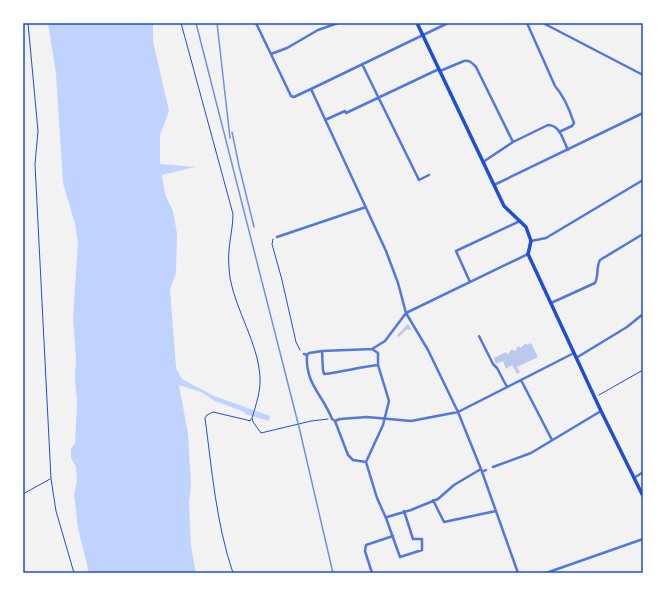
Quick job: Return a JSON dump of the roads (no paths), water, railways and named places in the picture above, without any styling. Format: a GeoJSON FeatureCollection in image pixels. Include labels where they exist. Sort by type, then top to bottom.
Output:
{"type":"FeatureCollection","features":[{"type":"Feature","properties":{"kind":"main road"},"geometry":{"type":"LineString","coordinates":[[417,23],[504,206],[526,227],[531,241],[528,254],[595,398],[643,496]]}},
{"type":"Feature","properties":{"kind":"street"},"geometry":{"type":"LineString","coordinates":[[256,23],[291,96],[294,97],[448,23]]}},
{"type":"Feature","properties":{"kind":"street"},"geometry":{"type":"LineString","coordinates":[[271,54],[287,48],[318,30],[338,23]]}},
{"type":"Feature","properties":{"kind":"street"},"geometry":{"type":"LineString","coordinates":[[527,23],[554,86],[559,91],[574,123],[572,126],[559,132]]}},
{"type":"Feature","properties":{"kind":"street"},"geometry":{"type":"LineString","coordinates":[[543,23],[643,75]]}},
{"type":"Feature","properties":{"kind":"street"},"geometry":{"type":"LineString","coordinates":[[326,120],[345,111],[346,113],[439,70],[469,60],[476,66],[513,142]]}},
{"type":"Feature","properties":{"kind":"street"},"geometry":{"type":"LineString","coordinates":[[362,64],[419,180],[429,175]]}},
{"type":"Feature","properties":{"kind":"street"},"geometry":{"type":"LineString","coordinates":[[311,89],[386,250],[398,283],[406,313],[428,350],[458,412],[482,470],[518,573]]}},
{"type":"Feature","properties":{"kind":"street"},"geometry":{"type":"LineString","coordinates":[[494,185],[643,113]]}},
{"type":"Feature","properties":{"kind":"street"},"geometry":{"type":"LineString","coordinates":[[483,162],[513,142],[548,125],[555,126],[568,150]]}},
{"type":"Feature","properties":{"kind":"street"},"geometry":{"type":"LineString","coordinates":[[531,241],[546,238],[643,180]]}},
{"type":"Feature","properties":{"kind":"street"},"geometry":{"type":"LineString","coordinates":[[277,237],[366,207]]}},
{"type":"Feature","properties":{"kind":"street"},"geometry":{"type":"LineString","coordinates":[[470,282],[456,251],[520,221]]}},
{"type":"Feature","properties":{"kind":"street"},"geometry":{"type":"LineString","coordinates":[[551,303],[595,283],[598,278],[597,264],[600,260],[643,234]]}},
{"type":"Feature","properties":{"kind":"street"},"geometry":{"type":"LineString","coordinates":[[366,462],[353,460],[348,455],[335,421],[332,419],[312,385],[309,376],[306,354],[322,351],[372,349],[385,342],[406,313],[528,254]]}},
{"type":"Feature","properties":{"kind":"street"},"geometry":{"type":"LineString","coordinates":[[576,358],[627,327],[643,314]]}},
{"type":"Feature","properties":{"kind":"street"},"geometry":{"type":"LineString","coordinates":[[480,336],[493,364],[497,368],[507,387]]}},
{"type":"Feature","properties":{"kind":"street"},"geometry":{"type":"LineString","coordinates":[[372,349],[378,353],[378,365],[389,401],[380,432],[366,462],[377,498],[400,557],[422,550],[422,539],[413,539],[404,511]]}},
{"type":"Feature","properties":{"kind":"street"},"geometry":{"type":"LineString","coordinates":[[322,351],[324,374],[361,366],[378,365]]}},
{"type":"Feature","properties":{"kind":"street"},"geometry":{"type":"LineString","coordinates":[[335,421],[340,419],[367,417],[411,421],[458,412],[574,353]]}},
{"type":"Feature","properties":{"kind":"street"},"geometry":{"type":"LineString","coordinates":[[521,380],[552,440]]}},
{"type":"Feature","properties":{"kind":"street"},"geometry":{"type":"LineString","coordinates":[[493,467],[531,453],[601,410]]}},
{"type":"Feature","properties":{"kind":"street"},"geometry":{"type":"LineString","coordinates":[[386,518],[438,499],[454,485],[482,470],[486,470]]}},
{"type":"Feature","properties":{"kind":"street"},"geometry":{"type":"LineString","coordinates":[[634,478],[643,472]]}},
{"type":"Feature","properties":{"kind":"street"},"geometry":{"type":"LineString","coordinates":[[433,500],[444,522],[496,511]]}},
{"type":"Feature","properties":{"kind":"street"},"geometry":{"type":"LineString","coordinates":[[372,573],[365,551],[366,545],[393,536]]}},
{"type":"Feature","properties":{"kind":"street"},"geometry":{"type":"LineString","coordinates":[[546,573],[643,539]]}},
{"type":"Feature","properties":{"kind":"water"},"geometry":{"type":"Polygon","coordinates":[[[48,23],[153,23],[153,41],[169,111],[160,135],[160,164],[195,167],[162,175],[165,194],[173,211],[177,234],[176,273],[170,289],[176,368],[182,379],[214,396],[270,416],[269,421],[245,414],[244,412],[215,401],[201,392],[179,385],[188,434],[191,484],[189,503],[191,546],[196,573],[89,573],[78,528],[74,494],[77,481],[76,467],[71,458],[71,449],[75,443],[77,401],[73,319],[78,243],[75,224],[63,183],[56,74],[48,23]]]}},
{"type":"Feature","properties":{"kind":"railway"},"geometry":{"type":"LineString","coordinates":[[196,23],[299,427],[333,573]]}},
{"type":"Feature","properties":{"kind":"railway"},"geometry":{"type":"LineString","coordinates":[[217,23],[230,138]]}},
{"type":"Feature","properties":{"kind":"railway"},"geometry":{"type":"LineString","coordinates":[[232,132],[254,227]]}}]}
